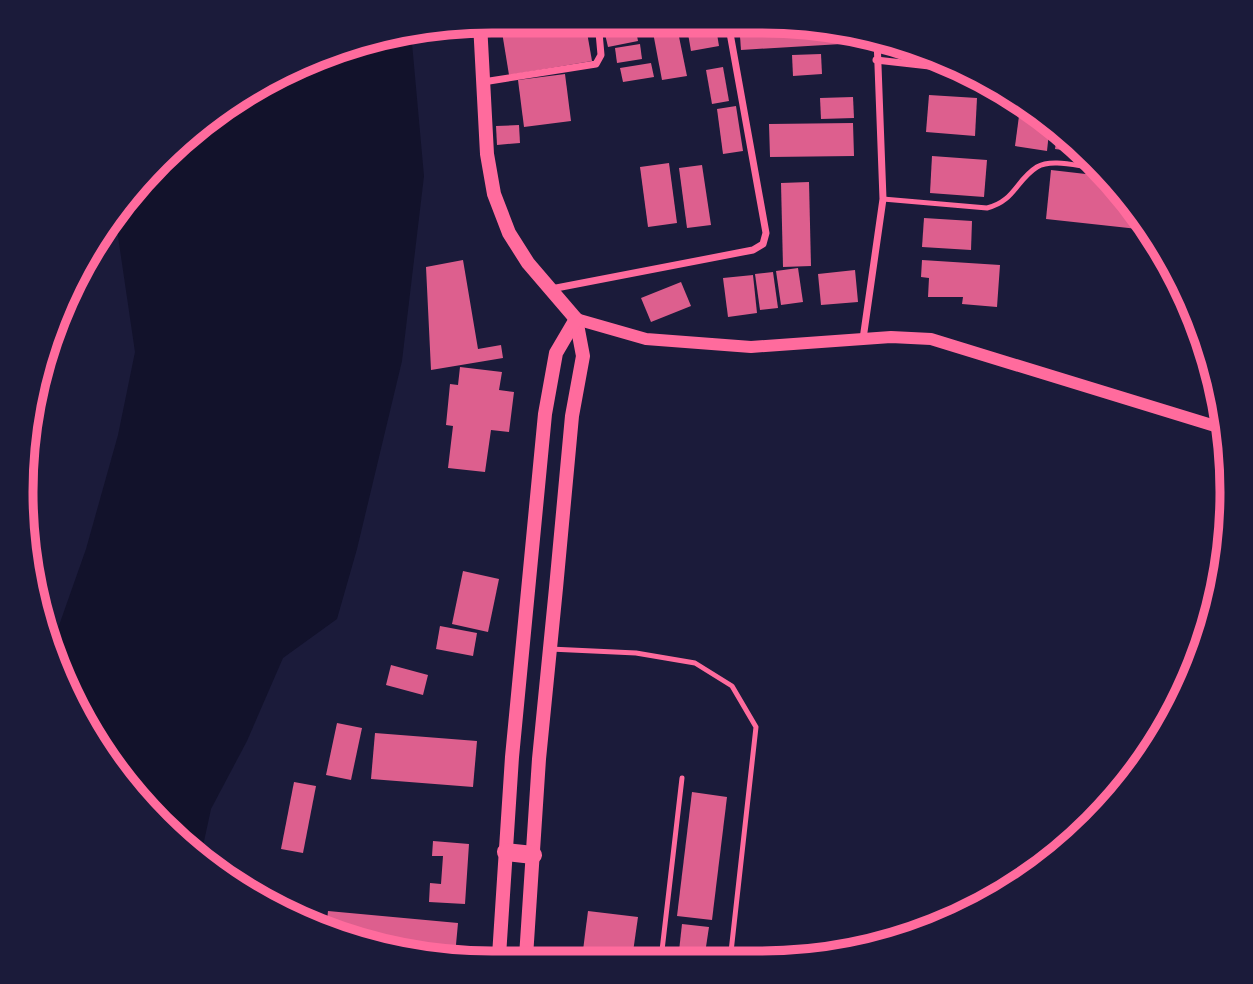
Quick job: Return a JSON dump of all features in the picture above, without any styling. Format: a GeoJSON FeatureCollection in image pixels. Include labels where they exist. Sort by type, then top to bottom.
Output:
{"type":"FeatureCollection","features":[{"type":"Feature","properties":{"kind":"main road"},"geometry":{"type":"LineString","coordinates":[[481,33],[487,154],[494,194],[509,233],[528,263],[576,319],[583,356],[572,416],[550,649],[526,951]]}},
{"type":"Feature","properties":{"kind":"main road"},"geometry":{"type":"LineString","coordinates":[[499,951],[512,757],[545,414],[556,353],[576,319]]}},
{"type":"Feature","properties":{"kind":"main road"},"geometry":{"type":"LineString","coordinates":[[506,852],[533,855]]}},
{"type":"Feature","properties":{"kind":"street"},"geometry":{"type":"LineString","coordinates":[[483,82],[596,64],[600,55],[599,33]]}},
{"type":"Feature","properties":{"kind":"street"},"geometry":{"type":"LineString","coordinates":[[550,289],[753,250],[763,244],[766,233],[730,33]]}},
{"type":"Feature","properties":{"kind":"street"},"geometry":{"type":"LineString","coordinates":[[863,340],[883,199],[877,48]]}},
{"type":"Feature","properties":{"kind":"street"},"geometry":{"type":"LineString","coordinates":[[876,60],[932,66]]}},
{"type":"Feature","properties":{"kind":"street"},"geometry":{"type":"LineString","coordinates":[[576,319],[646,339],[751,348],[891,337],[931,339],[1215,426]]}},
{"type":"Feature","properties":{"kind":"lane"},"geometry":{"type":"LineString","coordinates":[[883,199],[987,208],[1002,204],[1037,167],[1052,163],[1084,167]]}},
{"type":"Feature","properties":{"kind":"lane"},"geometry":{"type":"LineString","coordinates":[[550,649],[636,653],[695,663],[732,686],[756,727],[731,951]]}},
{"type":"Feature","properties":{"kind":"lane"},"geometry":{"type":"LineString","coordinates":[[662,951],[682,778]]}},
{"type":"Feature","properties":{"kind":"shaded area"},"geometry":{"type":"Polygon","coordinates":[[[412,40],[424,176],[402,361],[357,549],[337,619],[283,658],[247,741],[211,809],[203,847],[147,794],[111,747],[81,695],[56,633],[86,549],[118,435],[135,352],[117,229],[147,190],[213,128],[263,95],[316,68],[373,49],[412,40]]]}},
{"type":"Feature","properties":{"kind":"building"},"geometry":{"type":"Polygon","coordinates":[[[502,33],[587,33],[592,61],[509,75],[502,33]]]}},
{"type":"Feature","properties":{"kind":"building"},"geometry":{"type":"Polygon","coordinates":[[[605,33],[636,33],[638,41],[608,47],[605,33]]]}},
{"type":"Feature","properties":{"kind":"building"},"geometry":{"type":"Polygon","coordinates":[[[653,33],[678,33],[687,76],[662,80],[653,33]]]}},
{"type":"Feature","properties":{"kind":"building"},"geometry":{"type":"Polygon","coordinates":[[[688,33],[717,33],[719,46],[691,51],[688,33]]]}},
{"type":"Feature","properties":{"kind":"building"},"geometry":{"type":"Polygon","coordinates":[[[740,33],[791,34],[855,43],[741,50],[740,33]]]}},
{"type":"Feature","properties":{"kind":"building"},"geometry":{"type":"Polygon","coordinates":[[[640,44],[642,59],[617,63],[615,48],[640,44]]]}},
{"type":"Feature","properties":{"kind":"building"},"geometry":{"type":"Polygon","coordinates":[[[821,54],[822,74],[793,76],[792,55],[821,54]]]}},
{"type":"Feature","properties":{"kind":"building"},"geometry":{"type":"Polygon","coordinates":[[[651,63],[654,77],[623,82],[620,68],[651,63]]]}},
{"type":"Feature","properties":{"kind":"building"},"geometry":{"type":"Polygon","coordinates":[[[723,67],[729,101],[712,104],[706,70],[723,67]]]}},
{"type":"Feature","properties":{"kind":"building"},"geometry":{"type":"Polygon","coordinates":[[[565,74],[571,121],[524,127],[518,80],[565,74]]]}},
{"type":"Feature","properties":{"kind":"building"},"geometry":{"type":"Polygon","coordinates":[[[929,95],[977,98],[975,136],[926,132],[929,95]]]}},
{"type":"Feature","properties":{"kind":"building"},"geometry":{"type":"Polygon","coordinates":[[[853,97],[854,118],[821,119],[820,98],[853,97]]]}},
{"type":"Feature","properties":{"kind":"building"},"geometry":{"type":"Polygon","coordinates":[[[736,106],[743,151],[723,154],[717,109],[736,106]]]}},
{"type":"Feature","properties":{"kind":"building"},"geometry":{"type":"Polygon","coordinates":[[[1019,113],[1049,135],[1047,151],[1015,146],[1019,113]]]}},
{"type":"Feature","properties":{"kind":"building"},"geometry":{"type":"Polygon","coordinates":[[[853,123],[854,156],[770,157],[769,124],[853,123]]]}},
{"type":"Feature","properties":{"kind":"building"},"geometry":{"type":"Polygon","coordinates":[[[519,125],[520,143],[497,145],[496,126],[519,125]]]}},
{"type":"Feature","properties":{"kind":"building"},"geometry":{"type":"Polygon","coordinates":[[[1056,141],[1067,151],[1055,149],[1056,141]]]}},
{"type":"Feature","properties":{"kind":"building"},"geometry":{"type":"Polygon","coordinates":[[[932,156],[987,160],[984,197],[930,193],[932,156]]]}},
{"type":"Feature","properties":{"kind":"building"},"geometry":{"type":"Polygon","coordinates":[[[669,163],[677,223],[648,227],[640,167],[669,163]]]}},
{"type":"Feature","properties":{"kind":"building"},"geometry":{"type":"Polygon","coordinates":[[[702,165],[711,225],[687,228],[679,168],[702,165]]]}},
{"type":"Feature","properties":{"kind":"building"},"geometry":{"type":"Polygon","coordinates":[[[1051,170],[1091,175],[1136,229],[1046,219],[1051,170]]]}},
{"type":"Feature","properties":{"kind":"building"},"geometry":{"type":"Polygon","coordinates":[[[809,182],[811,266],[783,267],[781,183],[809,182]]]}},
{"type":"Feature","properties":{"kind":"building"},"geometry":{"type":"Polygon","coordinates":[[[924,218],[972,221],[971,250],[922,247],[924,218]]]}},
{"type":"Feature","properties":{"kind":"building"},"geometry":{"type":"Polygon","coordinates":[[[463,260],[478,349],[501,345],[503,358],[431,370],[426,267],[463,260]]]}},
{"type":"Feature","properties":{"kind":"building"},"geometry":{"type":"Polygon","coordinates":[[[922,260],[1000,265],[997,307],[962,304],[963,297],[928,297],[929,278],[921,277],[922,260]]]}},
{"type":"Feature","properties":{"kind":"building"},"geometry":{"type":"Polygon","coordinates":[[[798,268],[803,302],[781,305],[776,271],[798,268]]]}},
{"type":"Feature","properties":{"kind":"building"},"geometry":{"type":"Polygon","coordinates":[[[855,270],[858,302],[821,305],[818,274],[855,270]]]}},
{"type":"Feature","properties":{"kind":"building"},"geometry":{"type":"Polygon","coordinates":[[[773,272],[778,308],[760,310],[755,274],[773,272]]]}},
{"type":"Feature","properties":{"kind":"building"},"geometry":{"type":"Polygon","coordinates":[[[753,275],[757,313],[728,317],[723,278],[753,275]]]}},
{"type":"Feature","properties":{"kind":"building"},"geometry":{"type":"Polygon","coordinates":[[[681,282],[691,306],[651,322],[641,298],[681,282]]]}},
{"type":"Feature","properties":{"kind":"building"},"geometry":{"type":"Polygon","coordinates":[[[460,367],[502,372],[499,390],[514,392],[509,432],[491,430],[485,472],[448,468],[453,426],[446,425],[450,384],[458,385],[460,367]]]}},
{"type":"Feature","properties":{"kind":"building"},"geometry":{"type":"Polygon","coordinates":[[[463,571],[499,579],[488,632],[452,624],[463,571]]]}},
{"type":"Feature","properties":{"kind":"building"},"geometry":{"type":"Polygon","coordinates":[[[440,626],[477,633],[473,656],[436,649],[440,626]]]}},
{"type":"Feature","properties":{"kind":"building"},"geometry":{"type":"Polygon","coordinates":[[[391,665],[428,675],[423,695],[386,685],[391,665]]]}},
{"type":"Feature","properties":{"kind":"building"},"geometry":{"type":"Polygon","coordinates":[[[337,723],[362,728],[351,780],[326,775],[337,723]]]}},
{"type":"Feature","properties":{"kind":"building"},"geometry":{"type":"Polygon","coordinates":[[[375,733],[477,741],[473,787],[371,779],[375,733]]]}},
{"type":"Feature","properties":{"kind":"building"},"geometry":{"type":"Polygon","coordinates":[[[294,782],[316,786],[303,853],[281,849],[294,782]]]}},
{"type":"Feature","properties":{"kind":"building"},"geometry":{"type":"Polygon","coordinates":[[[692,792],[727,797],[712,920],[677,916],[692,792]]]}},
{"type":"Feature","properties":{"kind":"building"},"geometry":{"type":"Polygon","coordinates":[[[433,841],[469,844],[465,904],[429,902],[430,883],[441,884],[443,856],[432,856],[433,841]]]}},
{"type":"Feature","properties":{"kind":"building"},"geometry":{"type":"Polygon","coordinates":[[[328,911],[458,923],[456,949],[403,942],[327,920],[328,911]]]}},
{"type":"Feature","properties":{"kind":"building"},"geometry":{"type":"Polygon","coordinates":[[[588,911],[638,917],[633,951],[583,951],[588,911]]]}},
{"type":"Feature","properties":{"kind":"building"},"geometry":{"type":"Polygon","coordinates":[[[682,924],[709,927],[705,951],[679,951],[682,924]]]}}]}
